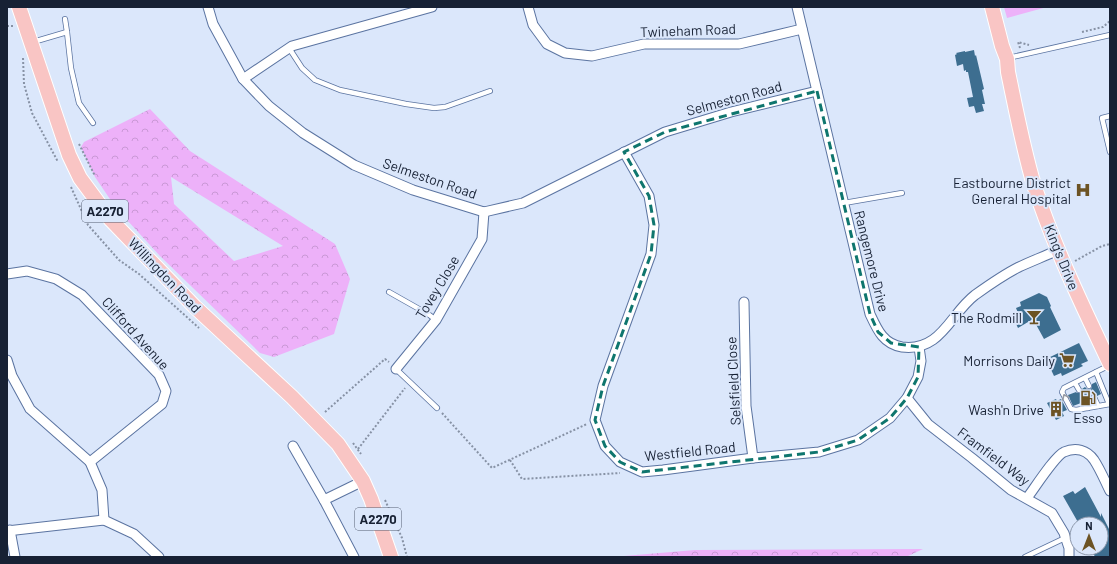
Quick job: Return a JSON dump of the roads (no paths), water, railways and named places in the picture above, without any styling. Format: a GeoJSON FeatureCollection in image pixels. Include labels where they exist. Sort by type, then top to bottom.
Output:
{"type":"FeatureCollection","features":[{"type":"Feature","properties":{"kind":"main road","name":"Willingdon Road"},"geometry":{"type":"LineString","coordinates":[[19,7],[69,155],[80,178],[111,220],[195,307],[292,398],[338,444],[363,481],[371,499],[390,557]]}},
{"type":"Feature","properties":{"kind":"main road","name":"King's Drive"},"geometry":{"type":"LineString","coordinates":[[992,7],[1002,46],[1007,59],[1008,72],[1034,183],[1065,267],[1110,364]]}},
{"type":"Feature","properties":{"kind":"street","name":"Selmeston Road"},"geometry":{"type":"LineString","coordinates":[[208,7],[213,24],[243,79],[269,106],[303,133],[354,165],[413,190],[484,212],[523,203],[664,132],[731,112],[817,90]]}},
{"type":"Feature","properties":{"kind":"street"},"geometry":{"type":"LineString","coordinates":[[243,79],[289,48],[432,7]]}},
{"type":"Feature","properties":{"kind":"street","name":"Twineham Road"},"geometry":{"type":"LineString","coordinates":[[528,7],[533,25],[547,44],[565,53],[592,56],[644,44],[739,44],[802,29]]}},
{"type":"Feature","properties":{"kind":"street","name":"Rangemore Drive"},"geometry":{"type":"LineString","coordinates":[[797,7],[870,314],[878,332],[883,338],[890,343],[909,348],[928,343],[936,338],[969,299],[992,283],[1018,268],[1058,250]]}},
{"type":"Feature","properties":{"kind":"street","name":"Westfield Road"},"geometry":{"type":"LineString","coordinates":[[624,152],[649,196],[654,224],[651,254],[603,386],[595,420],[605,446],[620,462],[642,472],[753,458],[819,452],[858,440],[890,418],[907,398],[918,377],[921,361],[919,346]]}},
{"type":"Feature","properties":{"kind":"street","name":"Tovey Close"},"geometry":{"type":"LineString","coordinates":[[396,369],[436,320],[482,239],[484,212]]}},
{"type":"Feature","properties":{"kind":"street","name":"Clifford Avenue"},"geometry":{"type":"LineString","coordinates":[[7,274],[27,271],[56,279],[82,295],[159,376],[166,390],[162,404],[90,462]]}},
{"type":"Feature","properties":{"kind":"street","name":"Selsfield Close"},"geometry":{"type":"LineString","coordinates":[[744,302],[746,406],[753,458]]}},
{"type":"Feature","properties":{"kind":"street"},"geometry":{"type":"LineString","coordinates":[[7,360],[12,376],[30,409],[90,462],[102,490],[104,520]]}},
{"type":"Feature","properties":{"kind":"street","name":"Framfield Way"},"geometry":{"type":"LineString","coordinates":[[907,398],[928,424],[1011,490],[1052,512],[1069,548],[1069,557]]}},
{"type":"Feature","properties":{"kind":"street"},"geometry":{"type":"LineString","coordinates":[[293,446],[354,557]]}},
{"type":"Feature","properties":{"kind":"street"},"geometry":{"type":"LineString","coordinates":[[1027,498],[1063,453],[1079,450],[1086,452],[1094,460],[1110,491]]}},
{"type":"Feature","properties":{"kind":"street"},"geometry":{"type":"LineString","coordinates":[[324,500],[363,481]]}},
{"type":"Feature","properties":{"kind":"street"},"geometry":{"type":"LineString","coordinates":[[15,557],[9,530],[104,520],[134,534],[159,557]]}},
{"type":"Feature","properties":{"kind":"lane"},"geometry":{"type":"LineString","coordinates":[[65,19],[70,68],[79,103],[93,123]]}},
{"type":"Feature","properties":{"kind":"lane"},"geometry":{"type":"LineString","coordinates":[[32,42],[67,32]]}},
{"type":"Feature","properties":{"kind":"lane"},"geometry":{"type":"LineString","coordinates":[[1007,59],[1110,35]]}},
{"type":"Feature","properties":{"kind":"lane"},"geometry":{"type":"LineString","coordinates":[[289,48],[302,68],[315,80],[340,90],[406,104],[434,108],[445,107],[490,91]]}},
{"type":"Feature","properties":{"kind":"lane"},"geometry":{"type":"LineString","coordinates":[[1110,116],[1102,118],[1110,152]]}},
{"type":"Feature","properties":{"kind":"lane"},"geometry":{"type":"LineString","coordinates":[[844,203],[902,193]]}},
{"type":"Feature","properties":{"kind":"lane"},"geometry":{"type":"LineString","coordinates":[[389,292],[436,320]]}},
{"type":"Feature","properties":{"kind":"lane"},"geometry":{"type":"LineString","coordinates":[[1096,372],[1110,404],[1076,410],[1071,409],[1062,392],[1064,388],[1110,364]]}},
{"type":"Feature","properties":{"kind":"lane"},"geometry":{"type":"LineString","coordinates":[[396,369],[437,408]]}},
{"type":"Feature","properties":{"kind":"lane"},"geometry":{"type":"LineString","coordinates":[[1085,378],[1089,386]]}},
{"type":"Feature","properties":{"kind":"lane"},"geometry":{"type":"LineString","coordinates":[[1076,383],[1079,390]]}},
{"type":"Feature","properties":{"kind":"lane"},"geometry":{"type":"LineString","coordinates":[[1094,397],[1098,406]]}},
{"type":"Feature","properties":{"kind":"lane"},"geometry":{"type":"LineString","coordinates":[[1084,402],[1088,408]]}},
{"type":"Feature","properties":{"kind":"lane"},"geometry":{"type":"LineString","coordinates":[[1025,557],[1065,538]]}},
{"type":"Feature","properties":{"kind":"place","name":"Eastbourne District General Hospital"},"geometry":{"type":"Point","coordinates":[1083,190]}},
{"type":"Feature","properties":{"kind":"place","name":"The Rodmill"},"geometry":{"type":"Point","coordinates":[1034,317]}},
{"type":"Feature","properties":{"kind":"place","name":"Morrisons Daily"},"geometry":{"type":"Point","coordinates":[1067,360]}},
{"type":"Feature","properties":{"kind":"place","name":"Esso"},"geometry":{"type":"Point","coordinates":[1088,398]}},
{"type":"Feature","properties":{"kind":"place","name":"Wash'n Drive"},"geometry":{"type":"Point","coordinates":[1056,409]}}]}
